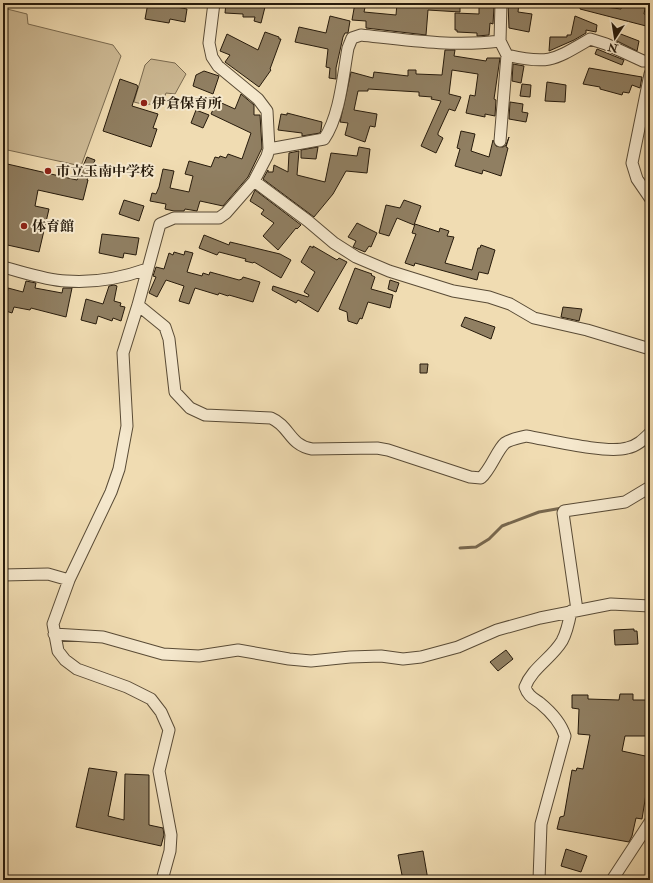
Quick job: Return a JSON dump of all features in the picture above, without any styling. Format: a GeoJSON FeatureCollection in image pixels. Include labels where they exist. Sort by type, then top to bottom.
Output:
{"type":"FeatureCollection","features":[{"type":"Feature","properties":{"kind":"street"},"geometry":{"type":"LineString","coordinates":[[162,880],[170,851],[171,835],[159,770],[169,730],[161,712],[151,699],[127,687],[77,669],[66,660],[58,651],[54,634],[56,614],[68,580],[111,492],[118,469],[127,426],[123,353],[160,224],[174,218],[219,218],[226,213],[254,181],[269,149],[267,111],[258,99],[218,66],[212,57],[209,43],[214,3]]}},
{"type":"Feature","properties":{"kind":"street"},"geometry":{"type":"LineString","coordinates":[[500,140],[507,55],[500,41],[501,3]]}},
{"type":"Feature","properties":{"kind":"street"},"geometry":{"type":"LineString","coordinates":[[269,149],[324,139],[330,130],[335,115],[352,38],[361,35],[438,43],[477,44],[500,41]]}},
{"type":"Feature","properties":{"kind":"street"},"geometry":{"type":"LineString","coordinates":[[507,55],[542,61],[557,58],[590,39],[606,44],[643,61],[650,61]]}},
{"type":"Feature","properties":{"kind":"street"},"geometry":{"type":"LineString","coordinates":[[650,74],[632,163],[637,179],[650,198]]}},
{"type":"Feature","properties":{"kind":"street"},"geometry":{"type":"LineString","coordinates":[[254,181],[308,221],[334,243],[356,257],[389,271],[453,291],[490,297],[534,318],[587,330],[650,349]]}},
{"type":"Feature","properties":{"kind":"street"},"geometry":{"type":"LineString","coordinates":[[3,267],[72,282],[86,282],[130,275],[147,269]]}},
{"type":"Feature","properties":{"kind":"street"},"geometry":{"type":"LineString","coordinates":[[138,305],[165,328],[169,339],[175,392],[190,408],[205,415],[271,418],[280,421],[294,441],[302,447],[312,449],[377,448],[388,450],[470,477],[481,478],[487,472],[504,444],[526,436],[606,450],[626,449],[641,443],[650,433]]}},
{"type":"Feature","properties":{"kind":"street"},"geometry":{"type":"LineString","coordinates":[[539,880],[540,824],[565,736],[562,725],[541,704],[528,695],[525,687],[532,673],[562,642],[574,611],[563,513],[564,511],[625,502],[650,487]]}},
{"type":"Feature","properties":{"kind":"street"},"geometry":{"type":"LineString","coordinates":[[3,575],[48,574],[68,580]]}},
{"type":"Feature","properties":{"kind":"street"},"geometry":{"type":"LineString","coordinates":[[54,634],[103,636],[163,654],[199,656],[238,650],[304,660],[381,656],[404,659],[422,657],[458,647],[497,630],[540,618],[611,604],[650,606]]}},
{"type":"Feature","properties":{"kind":"street"},"geometry":{"type":"LineString","coordinates":[[612,880],[650,822]]}},
{"type":"Feature","properties":{"kind":"shaded area"},"geometry":{"type":"Polygon","coordinates":[[[3,8],[27,14],[28,24],[113,45],[121,56],[81,166],[3,149],[3,8]]]}},
{"type":"Feature","properties":{"kind":"shaded area"},"geometry":{"type":"Polygon","coordinates":[[[151,59],[175,63],[186,74],[175,94],[166,93],[163,101],[146,105],[134,102],[145,65],[151,59]]]}},
{"type":"Feature","properties":{"kind":"building"},"geometry":{"type":"Polygon","coordinates":[[[148,3],[166,3],[166,5],[187,9],[185,22],[170,19],[169,23],[145,19],[148,3]]]}},
{"type":"Feature","properties":{"kind":"building"},"geometry":{"type":"Polygon","coordinates":[[[226,3],[266,3],[261,23],[254,21],[255,17],[243,17],[243,14],[225,13],[226,3]]]}},
{"type":"Feature","properties":{"kind":"building"},"geometry":{"type":"Polygon","coordinates":[[[355,3],[366,3],[364,12],[396,15],[397,3],[460,3],[460,12],[428,10],[426,35],[366,28],[366,21],[352,20],[355,3]]]}},
{"type":"Feature","properties":{"kind":"building"},"geometry":{"type":"Polygon","coordinates":[[[508,3],[519,3],[518,12],[532,14],[529,32],[509,28],[508,3]]]}},
{"type":"Feature","properties":{"kind":"building"},"geometry":{"type":"Polygon","coordinates":[[[635,3],[646,3],[644,14],[650,16],[650,27],[580,9],[581,4],[621,9],[622,4],[634,7],[635,3]]]}},
{"type":"Feature","properties":{"kind":"building"},"geometry":{"type":"Polygon","coordinates":[[[479,6],[494,7],[493,24],[490,23],[489,35],[477,36],[477,33],[457,32],[457,30],[455,30],[455,13],[479,14],[479,6]]]}},
{"type":"Feature","properties":{"kind":"building"},"geometry":{"type":"Polygon","coordinates":[[[330,16],[350,21],[348,33],[345,33],[343,37],[336,68],[336,79],[329,78],[330,68],[326,67],[328,49],[295,42],[299,27],[326,33],[330,16]]]}},
{"type":"Feature","properties":{"kind":"building"},"geometry":{"type":"Polygon","coordinates":[[[575,16],[597,25],[596,32],[586,30],[586,33],[574,40],[549,51],[550,37],[567,37],[567,35],[571,35],[575,16]]]}},
{"type":"Feature","properties":{"kind":"building"},"geometry":{"type":"Polygon","coordinates":[[[265,32],[281,39],[270,69],[271,70],[259,87],[225,62],[230,55],[220,51],[227,34],[258,50],[265,32]]]}},
{"type":"Feature","properties":{"kind":"building"},"geometry":{"type":"Polygon","coordinates":[[[618,33],[639,41],[637,51],[615,40],[618,33]]]}},
{"type":"Feature","properties":{"kind":"building"},"geometry":{"type":"Polygon","coordinates":[[[597,49],[624,60],[622,65],[595,54],[597,49]]]}},
{"type":"Feature","properties":{"kind":"building"},"geometry":{"type":"Polygon","coordinates":[[[445,50],[455,50],[454,56],[486,61],[487,58],[500,58],[494,99],[496,100],[495,116],[485,114],[485,117],[466,113],[470,95],[475,96],[478,74],[452,70],[449,94],[461,97],[455,111],[449,109],[438,133],[438,135],[443,138],[436,153],[421,146],[441,101],[431,99],[432,97],[419,96],[419,92],[368,89],[368,91],[358,91],[354,110],[377,114],[375,127],[370,126],[365,142],[345,135],[348,123],[340,122],[351,72],[373,78],[374,72],[408,76],[408,70],[416,70],[416,74],[442,75],[445,50]]]}},
{"type":"Feature","properties":{"kind":"building"},"geometry":{"type":"Polygon","coordinates":[[[513,64],[524,66],[521,83],[512,81],[513,64]]]}},
{"type":"Feature","properties":{"kind":"building"},"geometry":{"type":"Polygon","coordinates":[[[589,68],[642,77],[640,88],[632,85],[629,93],[623,92],[622,95],[600,89],[600,87],[583,84],[589,68]]]}},
{"type":"Feature","properties":{"kind":"building"},"geometry":{"type":"Polygon","coordinates":[[[204,71],[219,76],[213,94],[193,86],[196,75],[204,71]]]}},
{"type":"Feature","properties":{"kind":"building"},"geometry":{"type":"Polygon","coordinates":[[[120,79],[137,85],[138,87],[132,106],[158,114],[153,128],[157,129],[151,147],[103,131],[120,79]]]}},
{"type":"Feature","properties":{"kind":"building"},"geometry":{"type":"Polygon","coordinates":[[[547,82],[566,85],[565,102],[545,101],[547,82]]]}},
{"type":"Feature","properties":{"kind":"building"},"geometry":{"type":"Polygon","coordinates":[[[522,84],[531,85],[530,97],[520,96],[522,84]]]}},
{"type":"Feature","properties":{"kind":"building"},"geometry":{"type":"Polygon","coordinates":[[[241,94],[254,105],[254,115],[260,115],[262,148],[248,177],[223,206],[200,201],[197,211],[185,209],[184,211],[174,211],[165,209],[166,204],[150,201],[152,193],[156,194],[159,187],[163,169],[174,171],[170,188],[189,192],[193,176],[185,174],[189,161],[211,167],[215,157],[219,158],[220,156],[226,158],[228,154],[242,159],[251,133],[211,114],[217,101],[235,109],[241,94]]]}},
{"type":"Feature","properties":{"kind":"building"},"geometry":{"type":"Polygon","coordinates":[[[510,102],[523,104],[522,112],[528,113],[526,122],[509,119],[510,102]]]}},
{"type":"Feature","properties":{"kind":"building"},"geometry":{"type":"Polygon","coordinates":[[[196,110],[209,115],[203,128],[191,123],[196,110]]]}},
{"type":"Feature","properties":{"kind":"building"},"geometry":{"type":"Polygon","coordinates":[[[287,113],[322,122],[320,133],[302,136],[302,133],[278,130],[281,114],[287,115],[287,113]]]}},
{"type":"Feature","properties":{"kind":"building"},"geometry":{"type":"Polygon","coordinates":[[[461,131],[475,134],[471,151],[489,157],[493,140],[496,146],[503,147],[506,145],[509,137],[506,147],[508,148],[501,176],[483,170],[482,174],[455,166],[460,149],[457,148],[461,131]]]}},
{"type":"Feature","properties":{"kind":"building"},"geometry":{"type":"Polygon","coordinates":[[[318,147],[316,159],[301,158],[301,150],[318,147]]]}},
{"type":"Feature","properties":{"kind":"building"},"geometry":{"type":"Polygon","coordinates":[[[359,147],[370,149],[367,173],[346,171],[333,194],[314,217],[263,179],[268,170],[268,172],[273,172],[274,165],[288,172],[289,153],[299,151],[297,175],[325,182],[331,153],[357,156],[359,147]]]}},
{"type":"Feature","properties":{"kind":"building"},"geometry":{"type":"Polygon","coordinates":[[[87,157],[95,160],[87,180],[83,200],[38,190],[35,206],[49,209],[39,252],[3,244],[3,163],[77,180],[87,157]]]}},
{"type":"Feature","properties":{"kind":"building"},"geometry":{"type":"Polygon","coordinates":[[[255,190],[301,225],[297,229],[296,228],[278,250],[263,236],[274,223],[261,214],[264,210],[250,201],[255,190]]]}},
{"type":"Feature","properties":{"kind":"building"},"geometry":{"type":"Polygon","coordinates":[[[124,200],[144,206],[139,221],[119,214],[124,200]]]}},
{"type":"Feature","properties":{"kind":"building"},"geometry":{"type":"Polygon","coordinates":[[[404,200],[421,206],[414,225],[397,218],[389,236],[379,233],[386,205],[400,208],[404,200]]]}},
{"type":"Feature","properties":{"kind":"building"},"geometry":{"type":"Polygon","coordinates":[[[357,223],[377,233],[371,247],[369,246],[365,252],[353,247],[356,241],[348,237],[357,223]]]}},
{"type":"Feature","properties":{"kind":"building"},"geometry":{"type":"Polygon","coordinates":[[[415,224],[439,232],[440,228],[449,231],[447,236],[454,237],[445,263],[472,270],[478,248],[480,248],[481,245],[495,250],[488,274],[479,272],[477,280],[415,263],[414,266],[405,263],[416,234],[412,233],[415,224]]]}},
{"type":"Feature","properties":{"kind":"building"},"geometry":{"type":"Polygon","coordinates":[[[102,234],[139,238],[136,255],[124,253],[123,258],[99,253],[102,234]]]}},
{"type":"Feature","properties":{"kind":"building"},"geometry":{"type":"Polygon","coordinates":[[[204,235],[229,245],[230,242],[280,254],[291,260],[281,278],[254,262],[245,261],[246,259],[219,252],[217,255],[199,248],[204,235]]]}},
{"type":"Feature","properties":{"kind":"building"},"geometry":{"type":"Polygon","coordinates":[[[310,246],[313,248],[313,246],[337,260],[339,258],[347,262],[318,312],[298,300],[296,303],[272,290],[273,286],[308,297],[309,295],[304,292],[315,272],[301,262],[310,246]]]}},
{"type":"Feature","properties":{"kind":"building"},"geometry":{"type":"Polygon","coordinates":[[[185,251],[193,253],[187,272],[202,276],[203,273],[209,275],[210,272],[239,280],[243,277],[260,282],[253,302],[219,293],[218,295],[195,288],[189,304],[179,301],[184,286],[166,280],[157,297],[149,293],[156,277],[153,276],[156,267],[164,269],[169,253],[173,255],[174,252],[184,255],[185,251]]]}},
{"type":"Feature","properties":{"kind":"building"},"geometry":{"type":"Polygon","coordinates":[[[355,268],[372,274],[371,275],[375,277],[371,289],[393,295],[390,308],[368,302],[362,319],[360,318],[357,324],[348,321],[347,312],[339,309],[355,268]]]}},
{"type":"Feature","properties":{"kind":"building"},"geometry":{"type":"Polygon","coordinates":[[[390,280],[399,283],[396,292],[388,289],[390,280]]]}},
{"type":"Feature","properties":{"kind":"building"},"geometry":{"type":"Polygon","coordinates":[[[26,281],[36,283],[35,288],[62,293],[63,288],[72,288],[66,317],[31,308],[30,310],[14,307],[12,313],[3,310],[3,294],[7,295],[8,288],[23,292],[26,281]]]}},
{"type":"Feature","properties":{"kind":"building"},"geometry":{"type":"Polygon","coordinates":[[[109,286],[117,286],[114,301],[121,303],[120,306],[125,307],[121,321],[113,318],[112,321],[98,316],[96,324],[81,320],[86,299],[103,304],[109,286]]]}},
{"type":"Feature","properties":{"kind":"building"},"geometry":{"type":"Polygon","coordinates":[[[563,307],[582,309],[579,321],[561,317],[563,307]]]}},
{"type":"Feature","properties":{"kind":"building"},"geometry":{"type":"Polygon","coordinates":[[[465,317],[495,327],[491,339],[461,326],[465,317]]]}},
{"type":"Feature","properties":{"kind":"building"},"geometry":{"type":"Polygon","coordinates":[[[420,364],[428,364],[427,373],[420,373],[420,364]]]}},
{"type":"Feature","properties":{"kind":"building"},"geometry":{"type":"Polygon","coordinates":[[[634,629],[634,631],[637,631],[638,644],[615,645],[614,630],[634,629]]]}},
{"type":"Feature","properties":{"kind":"building"},"geometry":{"type":"Polygon","coordinates":[[[506,650],[513,659],[498,671],[490,662],[506,650]]]}},
{"type":"Feature","properties":{"kind":"building"},"geometry":{"type":"Polygon","coordinates":[[[620,694],[633,694],[633,700],[650,700],[650,736],[625,736],[622,751],[650,757],[650,795],[646,794],[642,819],[636,818],[629,842],[557,829],[560,817],[564,816],[572,770],[576,771],[577,768],[583,769],[590,735],[578,734],[579,709],[572,708],[572,695],[588,695],[588,699],[619,700],[620,694]]]}},
{"type":"Feature","properties":{"kind":"building"},"geometry":{"type":"Polygon","coordinates":[[[89,768],[117,772],[108,816],[124,820],[125,774],[149,775],[149,825],[163,828],[164,835],[161,846],[76,827],[89,768]]]}},
{"type":"Feature","properties":{"kind":"building"},"geometry":{"type":"Polygon","coordinates":[[[566,849],[587,856],[581,872],[561,866],[566,849]]]}},
{"type":"Feature","properties":{"kind":"building"},"geometry":{"type":"Polygon","coordinates":[[[423,851],[428,880],[403,880],[398,855],[423,851]]]}},
{"type":"Feature","properties":{"kind":"waterway"},"geometry":{"type":"LineString","coordinates":[[460,548],[476,547],[489,539],[502,526],[539,512],[562,508]]}},
{"type":"Feature","properties":{"kind":"place","name":"伊倉保育所"},"geometry":{"type":"Point","coordinates":[144,103]}},
{"type":"Feature","properties":{"kind":"place","name":"市立玉南中学校"},"geometry":{"type":"Point","coordinates":[48,171]}},
{"type":"Feature","properties":{"kind":"place","name":"体育館"},"geometry":{"type":"Point","coordinates":[24,226]}}]}
